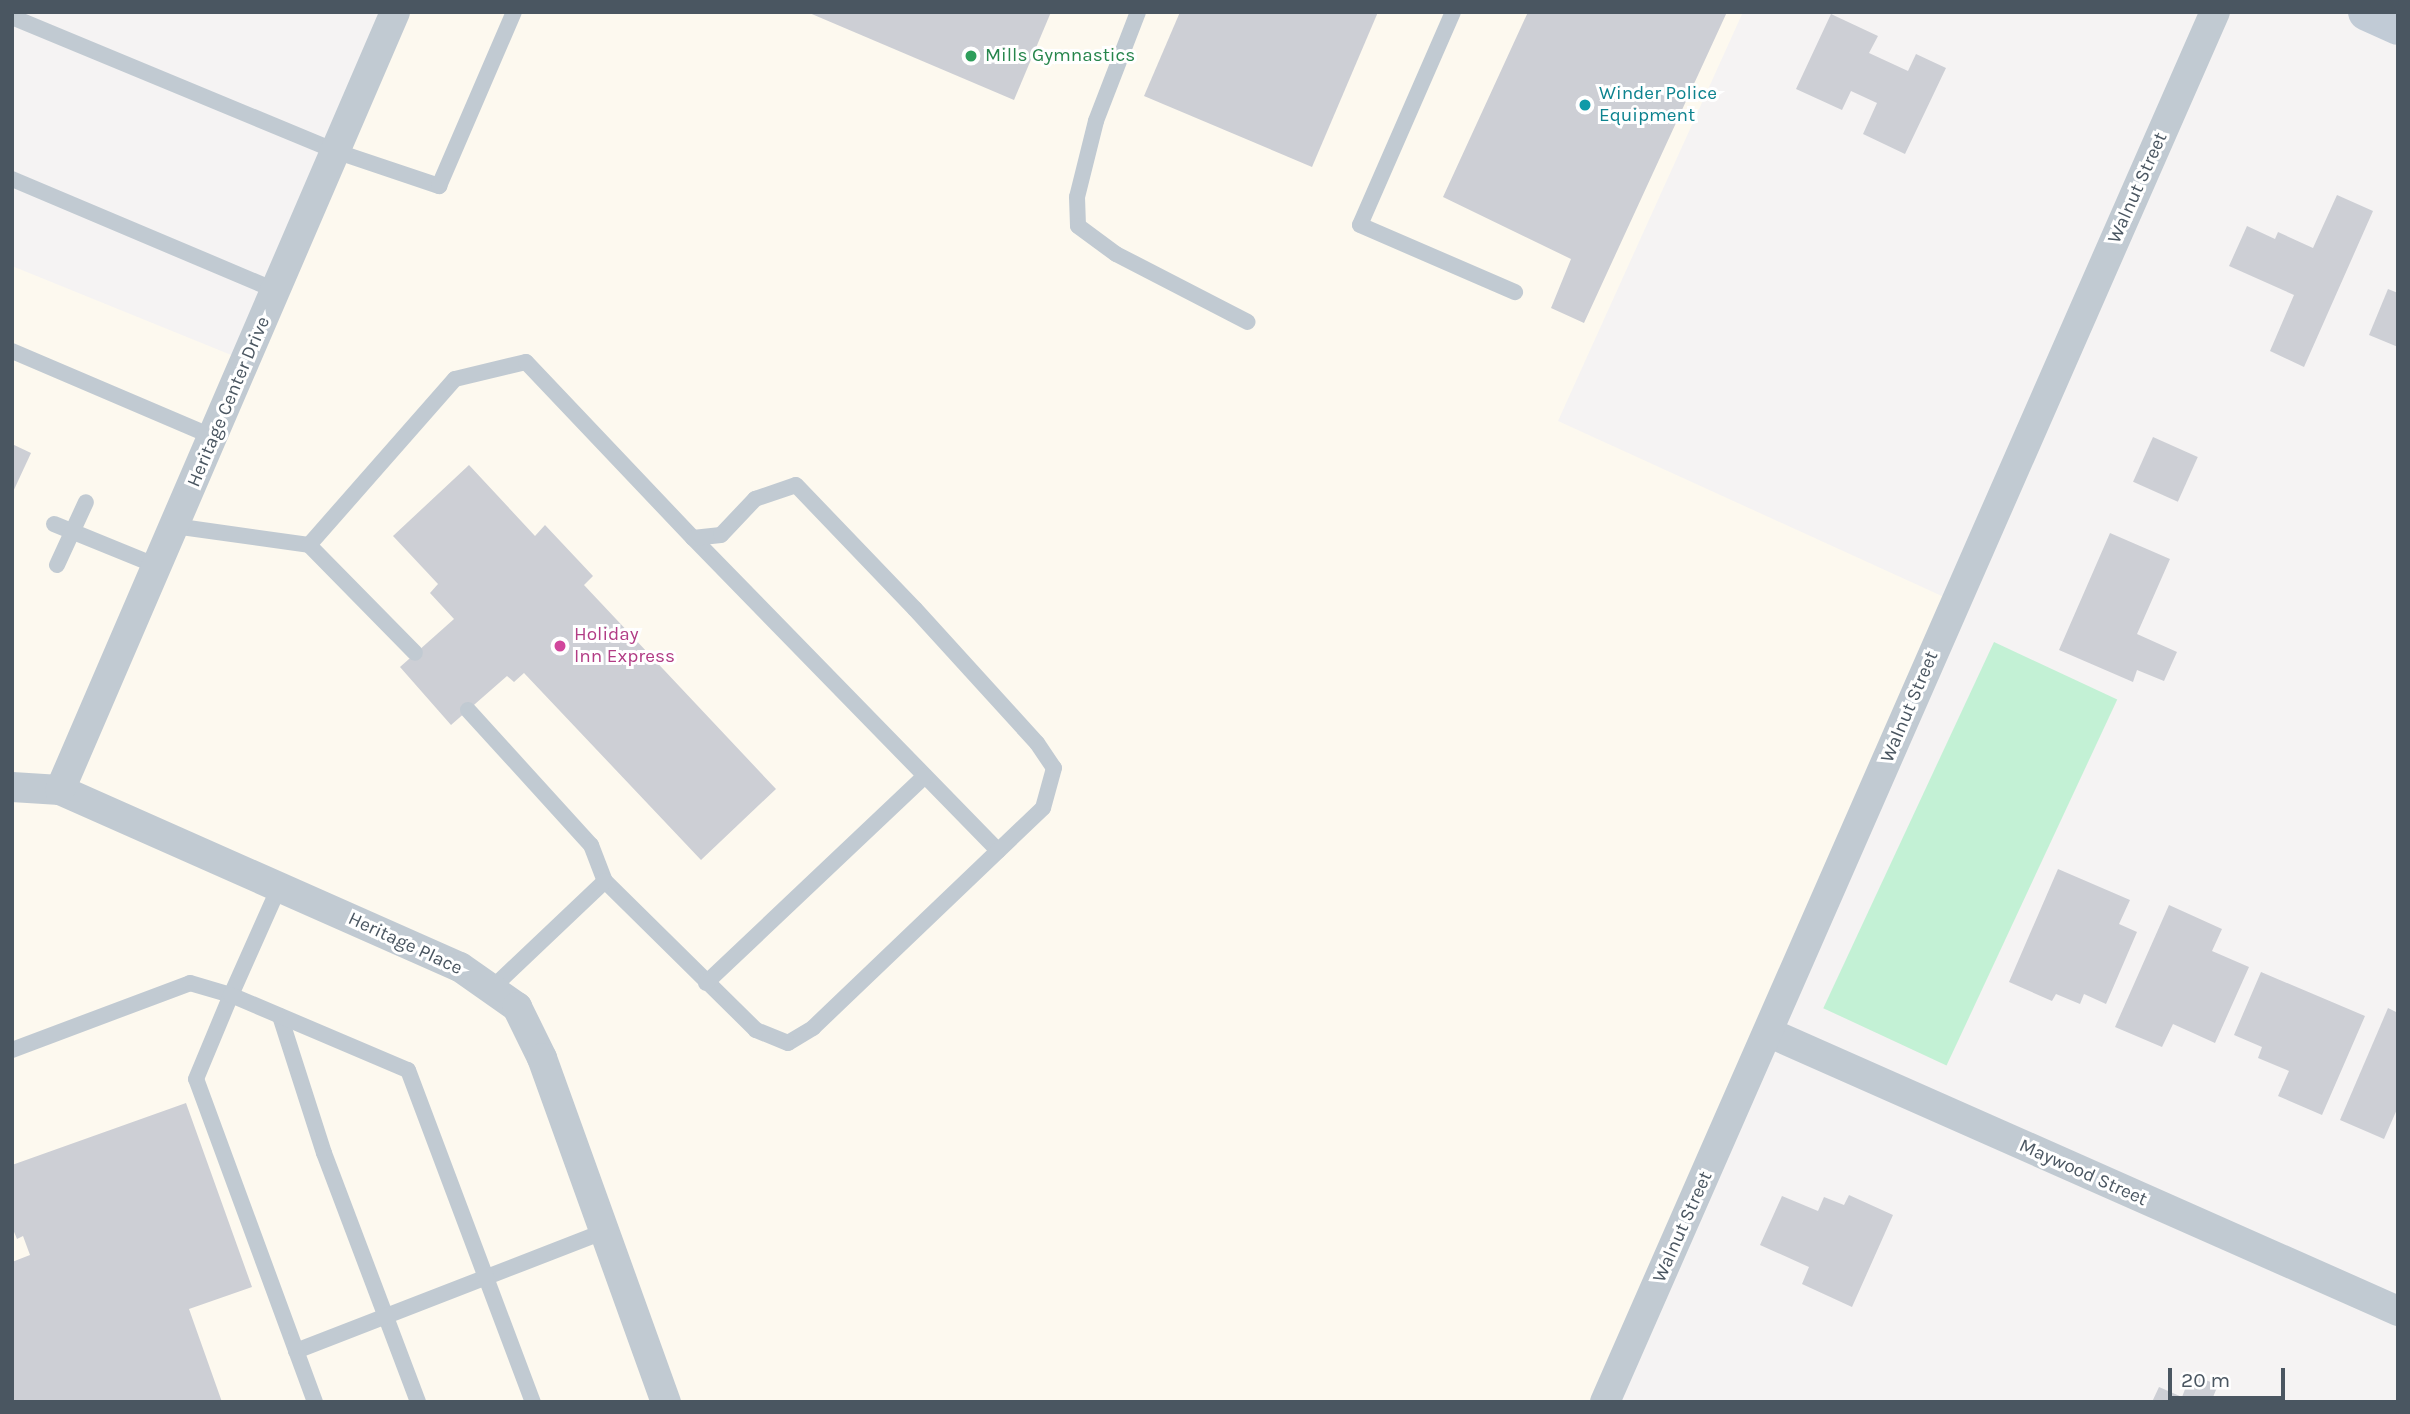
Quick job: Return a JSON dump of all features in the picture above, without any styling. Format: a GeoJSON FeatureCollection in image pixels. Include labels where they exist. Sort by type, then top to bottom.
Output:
{"type":"FeatureCollection","features":[{"type":"Feature","properties":{"kind":"street","name":"Walnut Street"},"geometry":{"type":"LineString","coordinates":[[1605,1402],[1770,1032],[2215,12]]}},
{"type":"Feature","properties":{"kind":"street"},"geometry":{"type":"LineString","coordinates":[[2367,12],[2398,26]]}},
{"type":"Feature","properties":{"kind":"street","name":"Heritage Center Drive"},"geometry":{"type":"LineString","coordinates":[[60,790],[338,152],[388,15]]}},
{"type":"Feature","properties":{"kind":"street","name":"Heritage Place"},"geometry":{"type":"LineString","coordinates":[[12,787],[60,790],[460,967],[517,1007],[542,1058],[666,1402]]}},
{"type":"Feature","properties":{"kind":"street","name":"Maywood Street"},"geometry":{"type":"LineString","coordinates":[[1770,1032],[2398,1311]]}},
{"type":"Feature","properties":{"kind":"lane"},"geometry":{"type":"LineString","coordinates":[[12,17],[338,152],[439,186],[514,12]]}},
{"type":"Feature","properties":{"kind":"lane"},"geometry":{"type":"LineString","coordinates":[[1138,12],[1096,121],[1077,197],[1078,226],[1116,254],[1248,322]]}},
{"type":"Feature","properties":{"kind":"lane"},"geometry":{"type":"LineString","coordinates":[[1453,12],[1360,225],[1515,292]]}},
{"type":"Feature","properties":{"kind":"lane"},"geometry":{"type":"LineString","coordinates":[[12,179],[277,291]]}},
{"type":"Feature","properties":{"kind":"lane"},"geometry":{"type":"LineString","coordinates":[[12,351],[214,437]]}},
{"type":"Feature","properties":{"kind":"lane"},"geometry":{"type":"LineString","coordinates":[[309,545],[455,379],[526,362],[998,851]]}},
{"type":"Feature","properties":{"kind":"lane"},"geometry":{"type":"LineString","coordinates":[[468,710],[591,845],[605,881],[756,1030],[788,1043],[813,1028],[1043,808],[1054,768],[1037,743],[925,620],[796,485],[755,499],[721,535],[693,538]]}},
{"type":"Feature","properties":{"kind":"lane"},"geometry":{"type":"LineString","coordinates":[[58,565],[86,502]]}},
{"type":"Feature","properties":{"kind":"lane"},"geometry":{"type":"LineString","coordinates":[[54,524],[157,566]]}},
{"type":"Feature","properties":{"kind":"lane"},"geometry":{"type":"LineString","coordinates":[[174,526],[309,545],[415,653]]}},
{"type":"Feature","properties":{"kind":"lane"},"geometry":{"type":"LineString","coordinates":[[706,983],[925,776]]}},
{"type":"Feature","properties":{"kind":"lane"},"geometry":{"type":"LineString","coordinates":[[491,989],[605,881]]}},
{"type":"Feature","properties":{"kind":"lane"},"geometry":{"type":"LineString","coordinates":[[279,887],[195,1079],[315,1402]]}},
{"type":"Feature","properties":{"kind":"lane"},"geometry":{"type":"LineString","coordinates":[[12,1050],[190,983],[231,995],[408,1070],[533,1402]]}},
{"type":"Feature","properties":{"kind":"lane"},"geometry":{"type":"LineString","coordinates":[[280,1016],[324,1153],[418,1402]]}},
{"type":"Feature","properties":{"kind":"lane"},"geometry":{"type":"LineString","coordinates":[[296,1351],[605,1231]]}},
{"type":"Feature","properties":{"kind":"shaded area"},"geometry":{"type":"Polygon","coordinates":[[[395,12],[1743,12],[1558,421],[1955,602],[1605,1402],[12,1402],[12,266],[246,361],[395,12]]]}},
{"type":"Feature","properties":{"kind":"green space"},"geometry":{"type":"Polygon","coordinates":[[[1994,642],[2117,699],[1947,1066],[1823,1008],[1994,642]]]}},
{"type":"Feature","properties":{"kind":"building","name":"Mills Gymnastics"},"geometry":{"type":"Polygon","coordinates":[[[807,12],[1051,12],[1014,100],[807,12]]]}},
{"type":"Feature","properties":{"kind":"building"},"geometry":{"type":"Polygon","coordinates":[[[1180,12],[1378,12],[1312,167],[1144,96],[1180,12]]]}},
{"type":"Feature","properties":{"kind":"building","name":"Winder Police Equipment"},"geometry":{"type":"Polygon","coordinates":[[[1528,12],[1727,12],[1584,323],[1551,308],[1571,259],[1443,197],[1528,12]]]}},
{"type":"Feature","properties":{"kind":"building"},"geometry":{"type":"Polygon","coordinates":[[[1831,14],[1878,36],[1869,53],[1908,71],[1916,54],[1946,68],[1905,154],[1863,134],[1877,103],[1851,91],[1842,110],[1796,89],[1831,14]]]}},
{"type":"Feature","properties":{"kind":"building"},"geometry":{"type":"Polygon","coordinates":[[[2337,195],[2373,211],[2304,367],[2270,351],[2294,295],[2229,266],[2247,226],[2275,239],[2278,232],[2313,248],[2337,195]]]}},
{"type":"Feature","properties":{"kind":"building"},"geometry":{"type":"Polygon","coordinates":[[[2388,289],[2398,293],[2398,347],[2369,335],[2388,289]]]}},
{"type":"Feature","properties":{"kind":"building"},"geometry":{"type":"Polygon","coordinates":[[[2153,437],[2198,457],[2178,502],[2133,482],[2153,437]]]}},
{"type":"Feature","properties":{"kind":"building"},"geometry":{"type":"Polygon","coordinates":[[[12,444],[31,453],[12,494],[12,444]]]}},
{"type":"Feature","properties":{"kind":"building","name":"Holiday Inn Express"},"geometry":{"type":"Polygon","coordinates":[[[469,465],[535,536],[545,525],[593,576],[584,585],[776,789],[701,860],[524,673],[514,682],[507,676],[451,725],[400,667],[454,619],[430,593],[438,584],[393,536],[469,465]]]}},
{"type":"Feature","properties":{"kind":"building"},"geometry":{"type":"Polygon","coordinates":[[[2110,533],[2170,559],[2137,634],[2177,652],[2164,681],[2137,670],[2133,682],[2059,650],[2110,533]]]}},
{"type":"Feature","properties":{"kind":"building"},"geometry":{"type":"Polygon","coordinates":[[[2058,869],[2130,900],[2119,924],[2137,932],[2106,1004],[2084,994],[2080,1004],[2056,994],[2052,1001],[2009,982],[2058,869]]]}},
{"type":"Feature","properties":{"kind":"building"},"geometry":{"type":"Polygon","coordinates":[[[2169,905],[2222,929],[2212,951],[2249,967],[2215,1043],[2173,1024],[2162,1047],[2115,1027],[2169,905]]]}},
{"type":"Feature","properties":{"kind":"building"},"geometry":{"type":"Polygon","coordinates":[[[2261,972],[2365,1016],[2322,1115],[2278,1096],[2289,1071],[2258,1058],[2262,1047],[2234,1035],[2261,972]]]}},
{"type":"Feature","properties":{"kind":"building"},"geometry":{"type":"Polygon","coordinates":[[[2388,1008],[2398,1013],[2398,1107],[2384,1139],[2340,1120],[2388,1008]]]}},
{"type":"Feature","properties":{"kind":"building"},"geometry":{"type":"Polygon","coordinates":[[[186,1103],[252,1287],[189,1309],[222,1402],[12,1402],[12,1262],[30,1255],[23,1236],[17,1239],[12,1227],[12,1165],[186,1103]]]}},
{"type":"Feature","properties":{"kind":"building"},"geometry":{"type":"Polygon","coordinates":[[[1849,1195],[1893,1215],[1852,1307],[1802,1284],[1809,1267],[1760,1245],[1782,1196],[1818,1211],[1824,1197],[1844,1205],[1849,1195]]]}},
{"type":"Feature","properties":{"kind":"building"},"geometry":{"type":"Polygon","coordinates":[[[2191,1374],[2218,1385],[2211,1402],[2152,1402],[2159,1387],[2182,1397],[2191,1374]]]}},
{"type":"Feature","properties":{"kind":"place","name":"Mills Gymnastics"},"geometry":{"type":"Point","coordinates":[971,56]}},
{"type":"Feature","properties":{"kind":"place","name":"Winder Police Equipment"},"geometry":{"type":"Point","coordinates":[1585,105]}},
{"type":"Feature","properties":{"kind":"place","name":"Holiday Inn Express"},"geometry":{"type":"Point","coordinates":[560,646]}}]}
